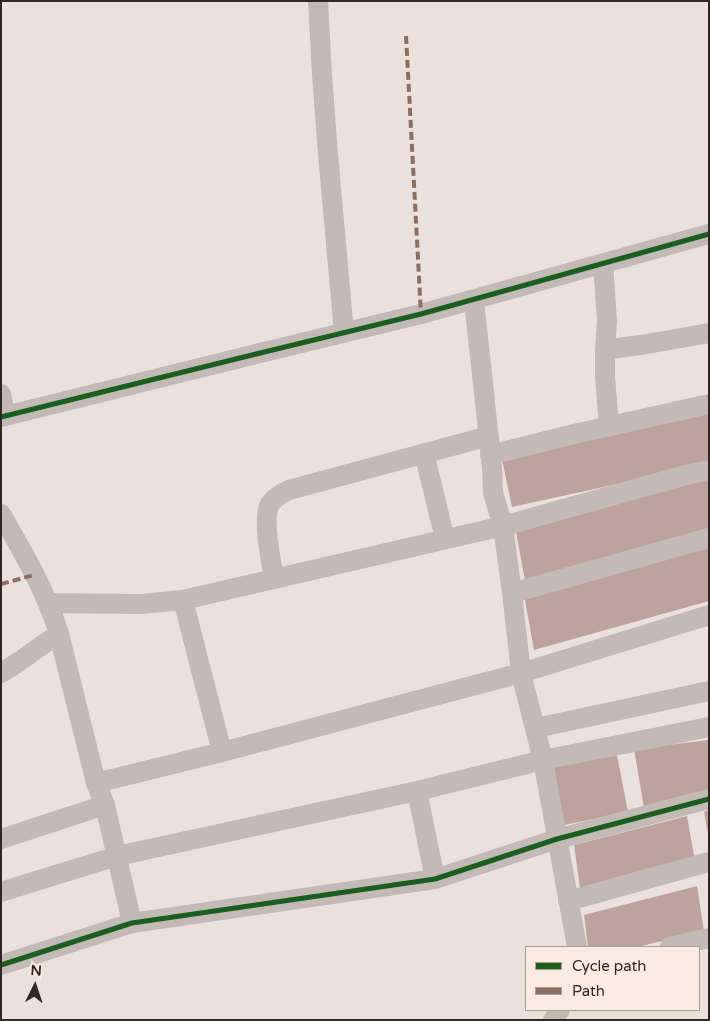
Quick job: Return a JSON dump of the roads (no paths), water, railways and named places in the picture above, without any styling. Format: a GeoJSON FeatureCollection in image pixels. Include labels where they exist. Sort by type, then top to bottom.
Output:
{"type":"FeatureCollection","features":[{"type":"Feature","properties":{"kind":"street"},"geometry":{"type":"LineString","coordinates":[[318,1],[328,154],[344,334]]}},
{"type":"Feature","properties":{"kind":"street"},"geometry":{"type":"LineString","coordinates":[[1,394],[4,417],[344,334],[474,300],[709,234]]}},
{"type":"Feature","properties":{"kind":"street"},"geometry":{"type":"LineString","coordinates":[[603,264],[607,321],[605,376],[609,427]]}},
{"type":"Feature","properties":{"kind":"street"},"geometry":{"type":"LineString","coordinates":[[474,300],[493,493],[503,526],[521,673],[543,760],[577,946]]}},
{"type":"Feature","properties":{"kind":"street"},"geometry":{"type":"LineString","coordinates":[[605,350],[709,333]]}},
{"type":"Feature","properties":{"kind":"street"},"geometry":{"type":"LineString","coordinates":[[274,579],[267,528],[268,510],[270,504],[276,498],[290,490],[424,453],[489,446],[609,427],[709,404]]}},
{"type":"Feature","properties":{"kind":"street"},"geometry":{"type":"LineString","coordinates":[[424,453],[445,539]]}},
{"type":"Feature","properties":{"kind":"street"},"geometry":{"type":"LineString","coordinates":[[48,603],[141,604],[183,600],[503,526],[650,484],[709,470]]}},
{"type":"Feature","properties":{"kind":"street"},"geometry":{"type":"LineString","coordinates":[[1,514],[48,603],[59,634],[96,783],[105,805],[132,923]]}},
{"type":"Feature","properties":{"kind":"street"},"geometry":{"type":"LineString","coordinates":[[512,593],[709,538]]}},
{"type":"Feature","properties":{"kind":"street"},"geometry":{"type":"LineString","coordinates":[[183,600],[222,752]]}},
{"type":"Feature","properties":{"kind":"street"},"geometry":{"type":"LineString","coordinates":[[96,783],[222,752],[521,673],[709,615]]}},
{"type":"Feature","properties":{"kind":"street"},"geometry":{"type":"LineString","coordinates":[[1,673],[59,634]]}},
{"type":"Feature","properties":{"kind":"street"},"geometry":{"type":"LineString","coordinates":[[536,728],[709,692]]}},
{"type":"Feature","properties":{"kind":"street"},"geometry":{"type":"LineString","coordinates":[[1,892],[116,856],[417,791],[543,760],[709,727]]}},
{"type":"Feature","properties":{"kind":"street"},"geometry":{"type":"LineString","coordinates":[[417,791],[435,879]]}},
{"type":"Feature","properties":{"kind":"street"},"geometry":{"type":"LineString","coordinates":[[1,965],[132,923],[435,879],[557,839],[709,799]]}},
{"type":"Feature","properties":{"kind":"street"},"geometry":{"type":"LineString","coordinates":[[1,839],[105,805]]}},
{"type":"Feature","properties":{"kind":"street"},"geometry":{"type":"LineString","coordinates":[[568,901],[709,862]]}},
{"type":"Feature","properties":{"kind":"street"},"geometry":{"type":"LineString","coordinates":[[674,946],[709,938]]}}]}
